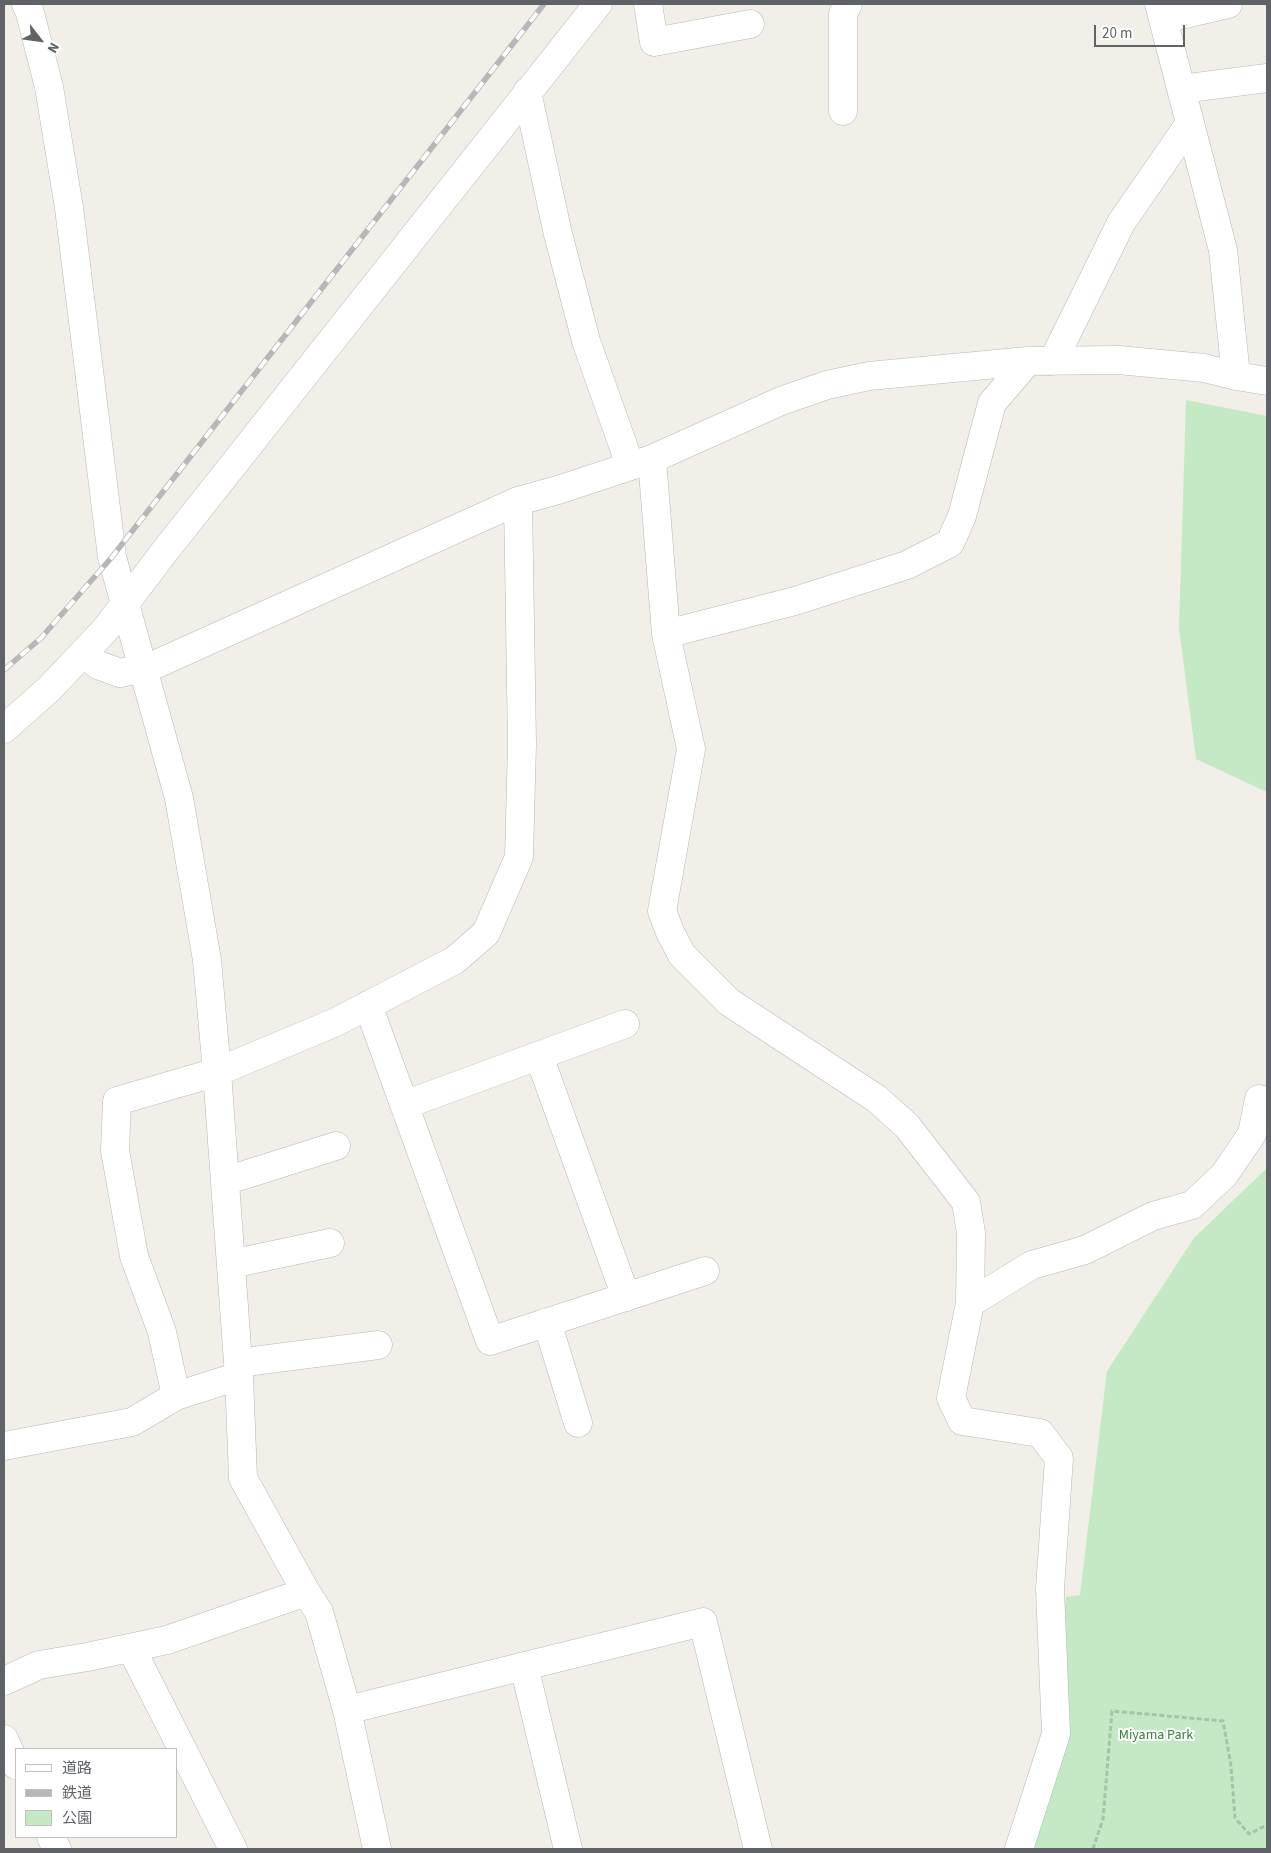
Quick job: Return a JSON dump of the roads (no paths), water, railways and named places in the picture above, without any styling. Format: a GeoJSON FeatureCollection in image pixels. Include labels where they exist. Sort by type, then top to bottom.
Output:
{"type":"FeatureCollection","features":[{"type":"Feature","properties":{"kind":"street"},"geometry":{"type":"LineString","coordinates":[[26,4],[49,87],[69,208],[112,557],[179,798],[207,960],[231,1264],[243,1478],[319,1612],[347,1710],[377,1849]]}},
{"type":"Feature","properties":{"kind":"street"},"geometry":{"type":"LineString","coordinates":[[4,729],[49,689],[105,630],[598,4]]}},
{"type":"Feature","properties":{"kind":"street"},"geometry":{"type":"LineString","coordinates":[[648,4],[654,42],[750,24]]}},
{"type":"Feature","properties":{"kind":"street"},"geometry":{"type":"LineString","coordinates":[[843,111],[843,14],[848,4]]}},
{"type":"Feature","properties":{"kind":"street"},"geometry":{"type":"LineString","coordinates":[[1228,4],[1161,11],[1224,250],[1236,376]]}},
{"type":"Feature","properties":{"kind":"street"},"geometry":{"type":"LineString","coordinates":[[1181,89],[1267,78]]}},
{"type":"Feature","properties":{"kind":"street"},"geometry":{"type":"LineString","coordinates":[[528,92],[558,234],[586,341],[641,462],[666,634],[691,749],[662,911],[670,932],[682,955],[729,1002],[877,1099],[907,1126],[966,1202],[971,1233],[970,1303],[951,1398],[962,1421],[1040,1433],[1059,1458],[1050,1589],[1056,1734],[1019,1849]]}},
{"type":"Feature","properties":{"kind":"street"},"geometry":{"type":"LineString","coordinates":[[666,634],[804,598],[907,565],[950,543],[962,516],[992,404],[1040,361],[1121,223],[1190,123]]}},
{"type":"Feature","properties":{"kind":"street"},"geometry":{"type":"LineString","coordinates":[[84,653],[98,665],[120,673],[150,667],[518,501],[558,490],[641,462],[773,405],[827,385],[869,376],[1040,361],[1118,360],[1204,368],[1267,381]]}},
{"type":"Feature","properties":{"kind":"street"},"geometry":{"type":"LineString","coordinates":[[176,1396],[162,1332],[134,1256],[115,1151],[117,1101],[217,1072],[336,1022],[455,960],[486,933],[519,857],[522,744],[518,501]]}},
{"type":"Feature","properties":{"kind":"street"},"geometry":{"type":"LineString","coordinates":[[368,1005],[490,1341],[705,1271]]}},
{"type":"Feature","properties":{"kind":"street"},"geometry":{"type":"LineString","coordinates":[[404,1104],[624,1024]]}},
{"type":"Feature","properties":{"kind":"street"},"geometry":{"type":"LineString","coordinates":[[539,1056],[626,1297]]}},
{"type":"Feature","properties":{"kind":"street"},"geometry":{"type":"LineString","coordinates":[[970,1303],[1032,1265],[1086,1250],[1153,1216],[1192,1205],[1224,1175],[1252,1134],[1259,1098]]}},
{"type":"Feature","properties":{"kind":"street"},"geometry":{"type":"LineString","coordinates":[[225,1181],[336,1146]]}},
{"type":"Feature","properties":{"kind":"street"},"geometry":{"type":"LineString","coordinates":[[231,1264],[330,1243]]}},
{"type":"Feature","properties":{"kind":"street"},"geometry":{"type":"LineString","coordinates":[[547,1322],[578,1424]]}},
{"type":"Feature","properties":{"kind":"street"},"geometry":{"type":"LineString","coordinates":[[4,1446],[132,1422],[176,1396],[238,1369],[378,1345]]}},
{"type":"Feature","properties":{"kind":"street"},"geometry":{"type":"LineString","coordinates":[[4,1681],[40,1665],[167,1640],[306,1592]]}},
{"type":"Feature","properties":{"kind":"street"},"geometry":{"type":"LineString","coordinates":[[347,1710],[702,1622],[758,1849]]}},
{"type":"Feature","properties":{"kind":"street"},"geometry":{"type":"LineString","coordinates":[[131,1648],[233,1849]]}},
{"type":"Feature","properties":{"kind":"street"},"geometry":{"type":"LineString","coordinates":[[524,1666],[568,1849]]}},
{"type":"Feature","properties":{"kind":"street"},"geometry":{"type":"LineString","coordinates":[[4,1739],[15,1763]]}},
{"type":"Feature","properties":{"kind":"railway"},"geometry":{"type":"LineString","coordinates":[[4,670],[41,638],[112,557],[544,4]]}},
{"type":"Feature","properties":{"kind":"park label","name":"Miyama Park"},"geometry":{"type":"Point","coordinates":[1156,1736]}}]}
